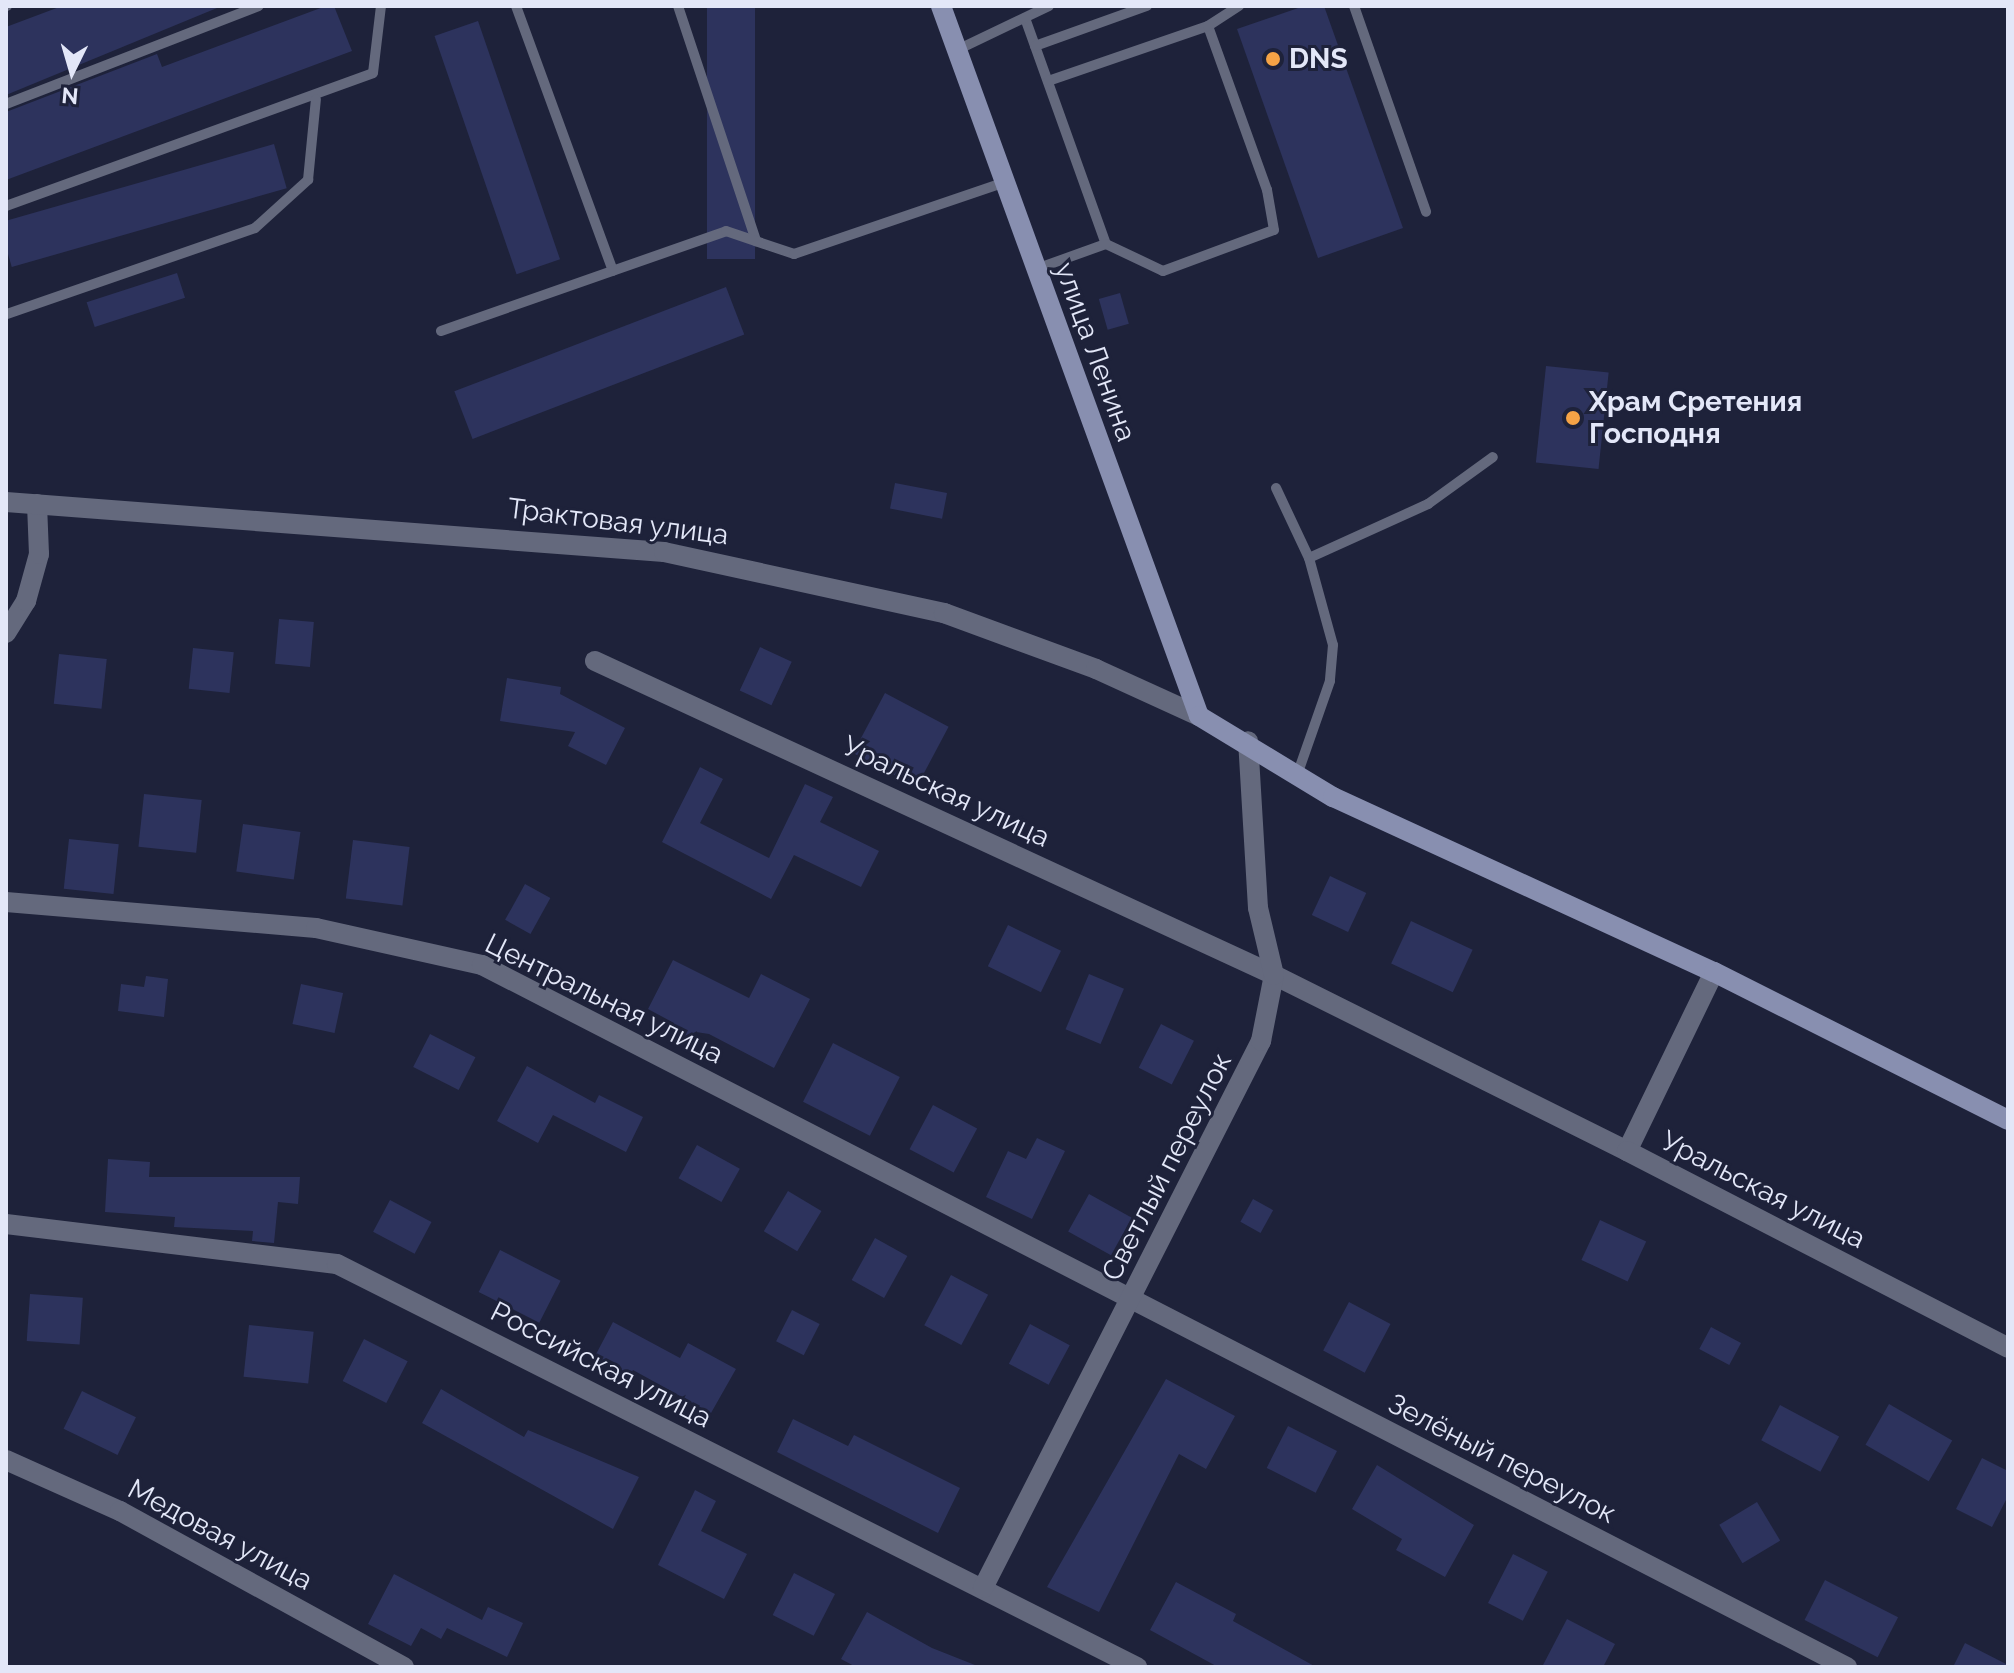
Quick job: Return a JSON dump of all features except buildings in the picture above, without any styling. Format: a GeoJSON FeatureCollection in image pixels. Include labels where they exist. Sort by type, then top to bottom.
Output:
{"type":"FeatureCollection","features":[{"type":"Feature","properties":{"kind":"main road","name":"улица Ленина"},"geometry":{"type":"LineString","coordinates":[[941,6],[1199,716]]}},
{"type":"Feature","properties":{"kind":"main road"},"geometry":{"type":"LineString","coordinates":[[1199,716],[1248,741],[1297,775],[1714,972],[2008,1120]]}},
{"type":"Feature","properties":{"kind":"street","name":"Трактовая улица"},"geometry":{"type":"LineString","coordinates":[[6,502],[506,535],[796,576],[944,613],[1199,716]]}},
{"type":"Feature","properties":{"kind":"street"},"geometry":{"type":"LineString","coordinates":[[6,633],[26,601],[39,554],[37,504]]}},
{"type":"Feature","properties":{"kind":"street","name":"Уральская улица"},"geometry":{"type":"LineString","coordinates":[[595,661],[1274,975],[1627,1151],[2008,1348]]}},
{"type":"Feature","properties":{"kind":"street","name":"Светлый переулок"},"geometry":{"type":"LineString","coordinates":[[983,1588],[1261,1041],[1274,975],[1258,908],[1248,741]]}},
{"type":"Feature","properties":{"kind":"street","name":"Центральная улица"},"geometry":{"type":"LineString","coordinates":[[6,902],[316,928],[482,965],[1131,1301]]}},
{"type":"Feature","properties":{"kind":"street","name":"Уральская улица"},"geometry":{"type":"LineString","coordinates":[[1627,1151],[1714,972]]}},
{"type":"Feature","properties":{"kind":"street","name":"Российская улица"},"geometry":{"type":"LineString","coordinates":[[6,1224],[337,1264],[1137,1667]]}},
{"type":"Feature","properties":{"kind":"street","name":"Зелёный переулок"},"geometry":{"type":"LineString","coordinates":[[1131,1301],[1847,1667]]}},
{"type":"Feature","properties":{"kind":"street","name":"Медовая улица"},"geometry":{"type":"LineString","coordinates":[[6,1460],[120,1511],[404,1667]]}},
{"type":"Feature","properties":{"kind":"lane"},"geometry":{"type":"LineString","coordinates":[[6,104],[259,6]]}},
{"type":"Feature","properties":{"kind":"lane"},"geometry":{"type":"LineString","coordinates":[[6,206],[316,99],[373,73],[381,6]]}},
{"type":"Feature","properties":{"kind":"lane"},"geometry":{"type":"LineString","coordinates":[[516,6],[613,271]]}},
{"type":"Feature","properties":{"kind":"lane"},"geometry":{"type":"LineString","coordinates":[[678,6],[756,241]]}},
{"type":"Feature","properties":{"kind":"lane"},"geometry":{"type":"LineString","coordinates":[[957,50],[1049,6]]}},
{"type":"Feature","properties":{"kind":"lane"},"geometry":{"type":"LineString","coordinates":[[1035,46],[1147,6]]}},
{"type":"Feature","properties":{"kind":"lane"},"geometry":{"type":"LineString","coordinates":[[1048,81],[1208,26],[1239,6]]}},
{"type":"Feature","properties":{"kind":"lane"},"geometry":{"type":"LineString","coordinates":[[1354,6],[1426,212]]}},
{"type":"Feature","properties":{"kind":"lane"},"geometry":{"type":"LineString","coordinates":[[1025,18],[1106,244],[1163,271],[1274,230],[1272,204],[1208,26]]}},
{"type":"Feature","properties":{"kind":"lane"},"geometry":{"type":"LineString","coordinates":[[7,314],[255,228],[308,180],[316,99]]}},
{"type":"Feature","properties":{"kind":"lane"},"geometry":{"type":"LineString","coordinates":[[441,331],[726,231],[794,254],[1003,183]]}},
{"type":"Feature","properties":{"kind":"lane"},"geometry":{"type":"LineString","coordinates":[[1035,270],[1106,244]]}},
{"type":"Feature","properties":{"kind":"lane"},"geometry":{"type":"LineString","coordinates":[[1309,558],[1428,504],[1493,457]]}},
{"type":"Feature","properties":{"kind":"lane"},"geometry":{"type":"LineString","coordinates":[[1276,488],[1309,558],[1333,645],[1330,681],[1297,775]]}},
{"type":"Feature","properties":{"kind":"place","name":"DNS"},"geometry":{"type":"Point","coordinates":[1273,59]}},
{"type":"Feature","properties":{"kind":"place","name":"Храм Сретения Господня"},"geometry":{"type":"Point","coordinates":[1573,418]}}]}
